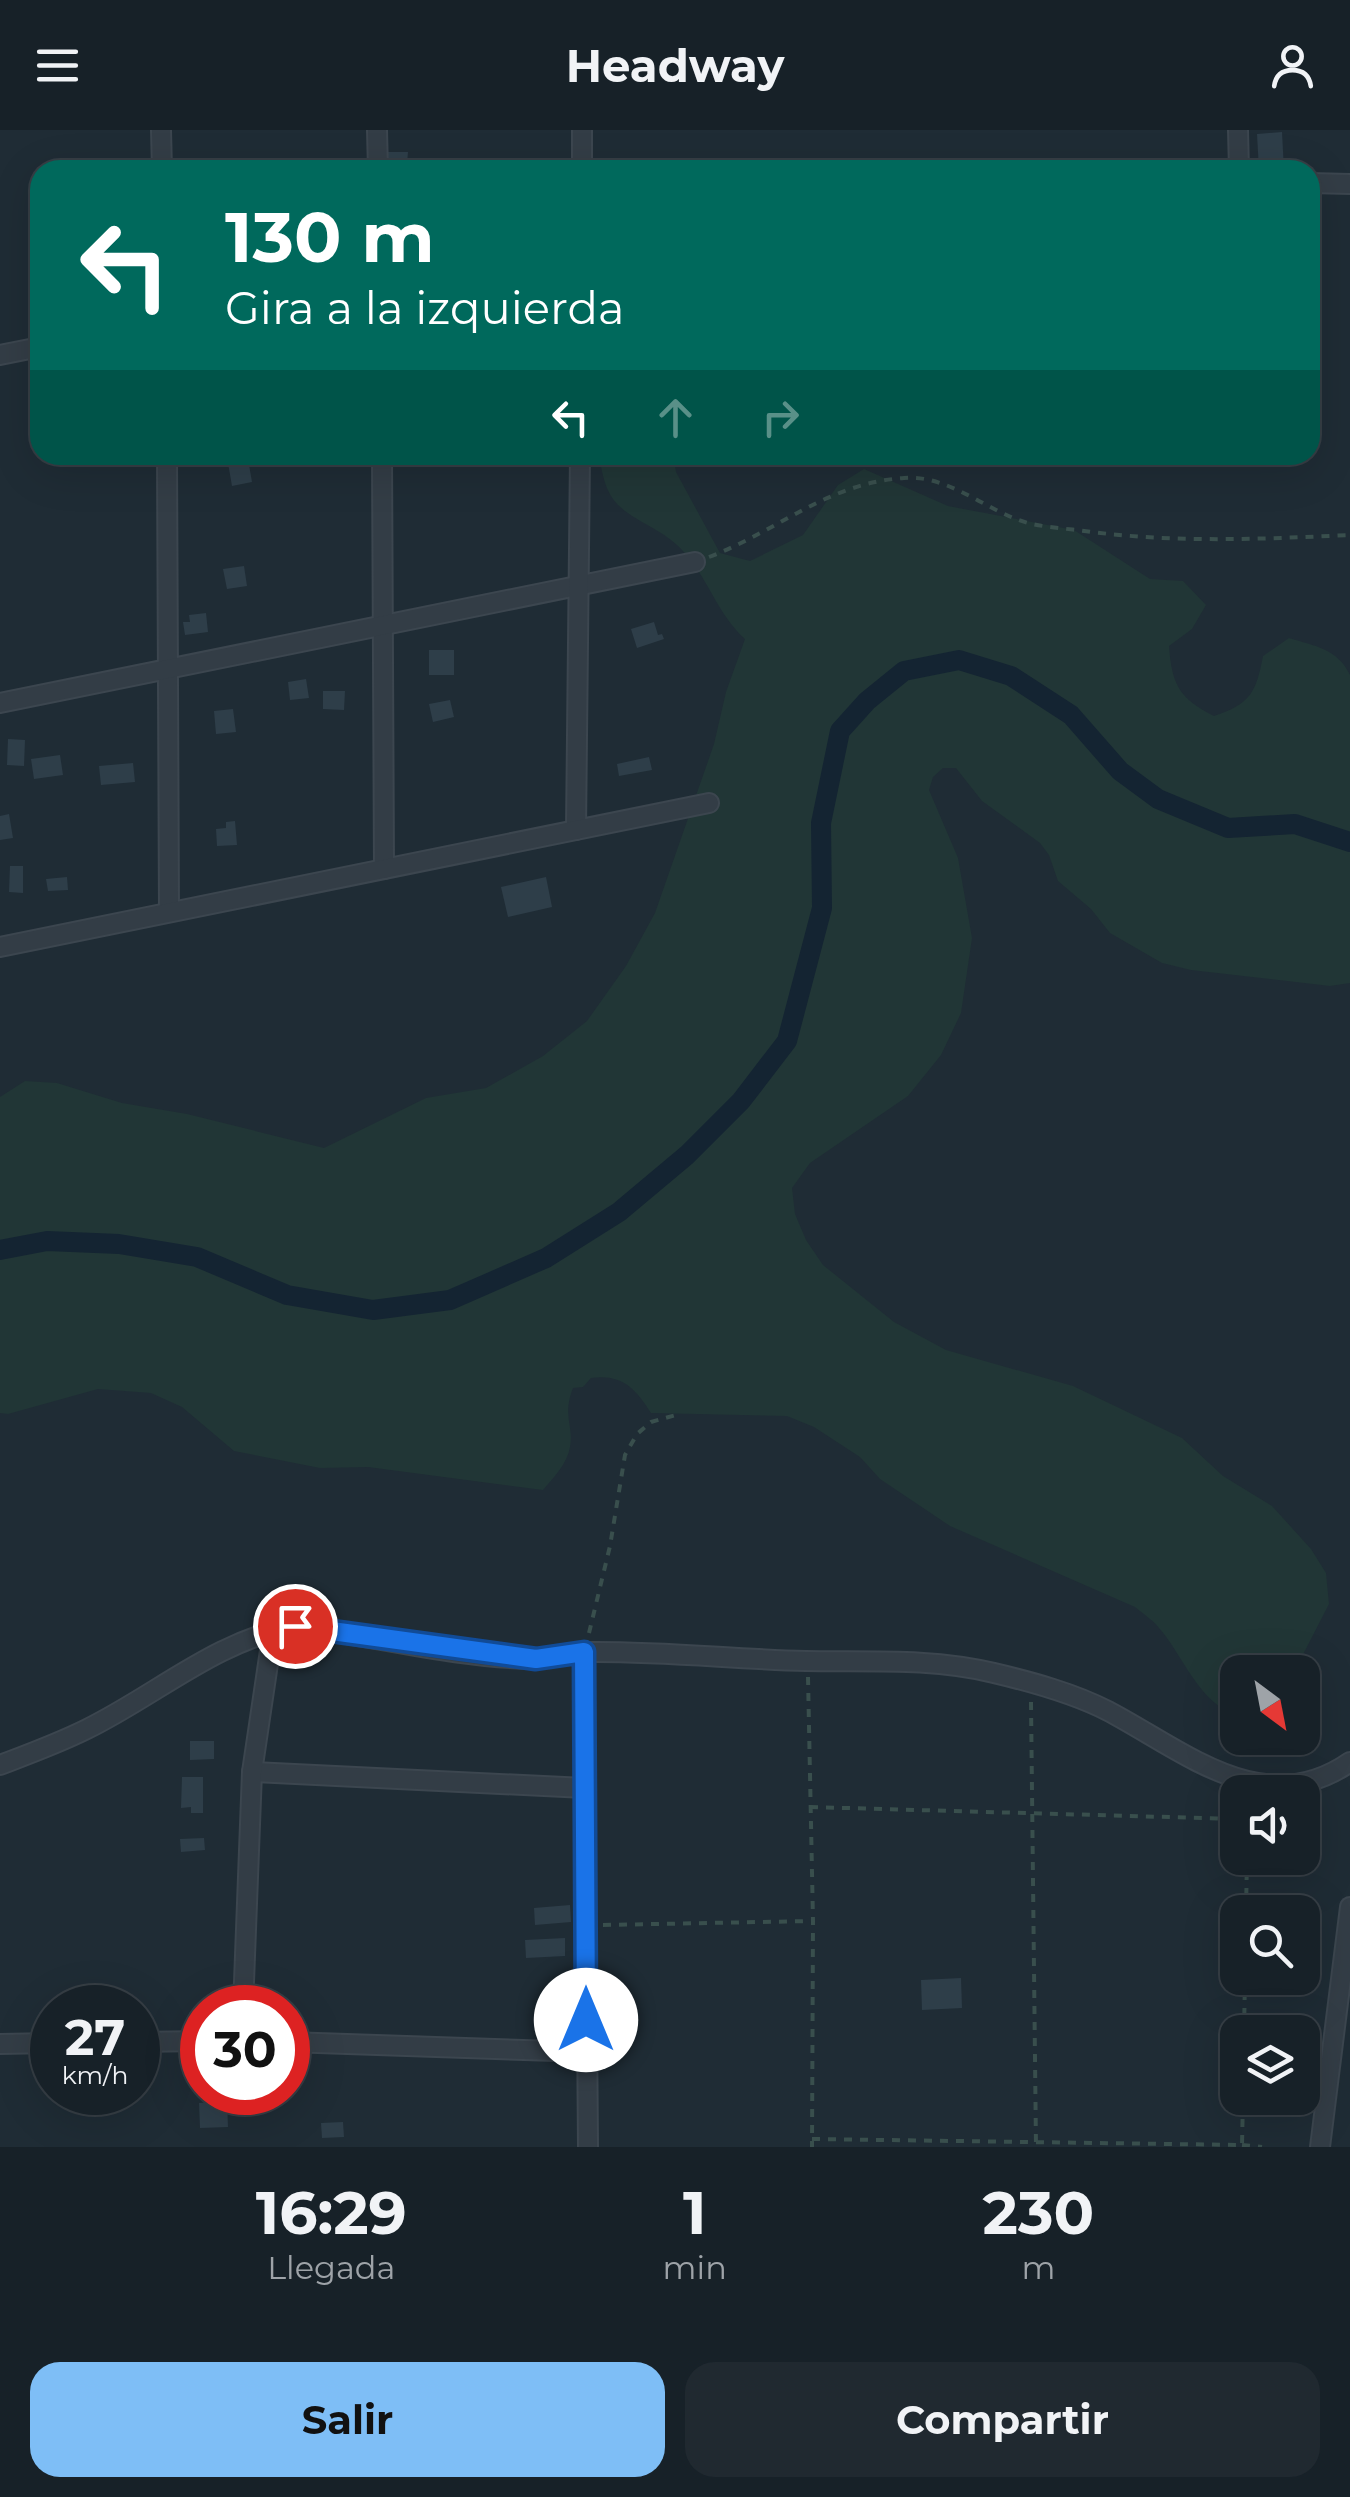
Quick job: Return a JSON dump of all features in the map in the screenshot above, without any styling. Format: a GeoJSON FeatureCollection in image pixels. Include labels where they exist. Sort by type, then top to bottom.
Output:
{"type":"FeatureCollection","features":[{"type":"Feature","properties":{"kind":"street"},"geometry":{"type":"LineString","coordinates":[[161,130],[162,160]]}},
{"type":"Feature","properties":{"kind":"street"},"geometry":{"type":"LineString","coordinates":[[377,130],[378,160]]}},
{"type":"Feature","properties":{"kind":"street"},"geometry":{"type":"LineString","coordinates":[[582,130],[582,160]]}},
{"type":"Feature","properties":{"kind":"street"},"geometry":{"type":"LineString","coordinates":[[1238,130],[1239,160]]}},
{"type":"Feature","properties":{"kind":"street"},"geometry":{"type":"LineString","coordinates":[[1320,183],[1350,184]]}},
{"type":"Feature","properties":{"kind":"street"},"geometry":{"type":"LineString","coordinates":[[0,355],[30,349]]}},
{"type":"Feature","properties":{"kind":"street"},"geometry":{"type":"LineString","coordinates":[[167,465],[170,912]]}},
{"type":"Feature","properties":{"kind":"street"},"geometry":{"type":"LineString","coordinates":[[382,465],[384,869]]}},
{"type":"Feature","properties":{"kind":"street"},"geometry":{"type":"LineString","coordinates":[[576,830],[580,465]]}},
{"type":"Feature","properties":{"kind":"street"},"geometry":{"type":"LineString","coordinates":[[0,703],[696,562]]}},
{"type":"Feature","properties":{"kind":"street"},"geometry":{"type":"LineString","coordinates":[[0,947],[709,803]]}},
{"type":"Feature","properties":{"kind":"street"},"geometry":{"type":"LineString","coordinates":[[0,1766],[86,1730],[218,1652],[259,1633],[295,1626],[536,1659],[584,1652],[911,1661],[991,1672],[1105,1709],[1218,1774],[1249,1783],[1304,1782],[1335,1772],[1350,1762]]}},
{"type":"Feature","properties":{"kind":"street"},"geometry":{"type":"LineString","coordinates":[[244,1985],[252,1772],[273,1630]]}},
{"type":"Feature","properties":{"kind":"street"},"geometry":{"type":"LineString","coordinates":[[584,1652],[588,2147]]}},
{"type":"Feature","properties":{"kind":"street"},"geometry":{"type":"LineString","coordinates":[[252,1772],[585,1788]]}},
{"type":"Feature","properties":{"kind":"street"},"geometry":{"type":"LineString","coordinates":[[1320,2147],[1350,1907]]}},
{"type":"Feature","properties":{"kind":"street"},"geometry":{"type":"LineString","coordinates":[[0,2044],[30,2043]]}},
{"type":"Feature","properties":{"kind":"street"},"geometry":{"type":"LineString","coordinates":[[310,2043],[586,2052]]}},
{"type":"Feature","properties":{"kind":"path"},"geometry":{"type":"LineString","coordinates":[[696,562],[733,548],[803,507],[851,486],[910,477],[948,486],[1006,516],[1034,524],[1158,540],[1350,535]]}},
{"type":"Feature","properties":{"kind":"path"},"geometry":{"type":"LineString","coordinates":[[584,1652],[610,1546],[625,1455],[637,1434],[650,1422],[676,1415]]}},
{"type":"Feature","properties":{"kind":"path"},"geometry":{"type":"LineString","coordinates":[[808,1661],[812,2147]]}},
{"type":"Feature","properties":{"kind":"path"},"geometry":{"type":"LineString","coordinates":[[1031,1683],[1036,2146]]}},
{"type":"Feature","properties":{"kind":"path"},"geometry":{"type":"LineString","coordinates":[[810,1808],[1220,1819]]}},
{"type":"Feature","properties":{"kind":"path"},"geometry":{"type":"LineString","coordinates":[[585,1925],[813,1921]]}},
{"type":"Feature","properties":{"kind":"path"},"geometry":{"type":"LineString","coordinates":[[1242,2145],[1243,2115]]}},
{"type":"Feature","properties":{"kind":"path"},"geometry":{"type":"LineString","coordinates":[[812,2139],[1036,2146],[1262,2147]]}},
{"type":"Feature","properties":{"kind":"green space"},"geometry":{"type":"Polygon","coordinates":[[[601,465],[675,465],[720,553],[750,561],[803,535],[838,485],[864,469],[948,506],[1074,530],[1150,579],[1183,581],[1206,605],[1192,629],[1169,646],[1172,671],[1185,696],[1214,716],[1236,707],[1249,695],[1263,656],[1289,638],[1332,654],[1350,675],[1350,983],[1330,986],[1191,970],[1162,963],[1110,933],[1091,909],[1058,881],[1040,843],[982,801],[956,768],[943,768],[933,777],[929,790],[958,858],[972,938],[961,1013],[941,1055],[908,1096],[810,1163],[792,1188],[795,1214],[823,1265],[894,1322],[946,1350],[1073,1386],[1182,1438],[1223,1476],[1272,1506],[1311,1549],[1326,1573],[1329,1604],[1303,1655],[1220,1655],[1220,1706],[1202,1690],[1159,1628],[1135,1607],[950,1526],[880,1479],[860,1457],[814,1427],[787,1416],[651,1413],[627,1385],[611,1378],[591,1378],[583,1387],[573,1388],[568,1406],[568,1453],[543,1490],[368,1467],[320,1468],[234,1451],[182,1407],[151,1393],[98,1389],[0,1413],[0,1097],[25,1081],[57,1083],[122,1103],[187,1114],[324,1148],[426,1098],[486,1088],[543,1056],[587,1021],[626,966],[655,913],[714,744],[726,692],[745,639],[682,550],[625,511],[610,494],[601,465]]]}},
{"type":"Feature","properties":{"kind":"building"},"geometry":{"type":"Polygon","coordinates":[[[1282,132],[1283,160],[1258,160],[1257,134],[1282,132]]]}},
{"type":"Feature","properties":{"kind":"building"},"geometry":{"type":"Polygon","coordinates":[[[385,152],[408,152],[407,160],[385,160],[385,152]]]}},
{"type":"Feature","properties":{"kind":"building"},"geometry":{"type":"Polygon","coordinates":[[[228,465],[249,465],[252,482],[232,486],[228,465]]]}},
{"type":"Feature","properties":{"kind":"building"},"geometry":{"type":"Polygon","coordinates":[[[244,566],[247,586],[227,589],[223,569],[244,566]]]}},
{"type":"Feature","properties":{"kind":"building"},"geometry":{"type":"Polygon","coordinates":[[[206,613],[208,632],[185,635],[183,622],[190,622],[189,615],[206,613]]]}},
{"type":"Feature","properties":{"kind":"building"},"geometry":{"type":"Polygon","coordinates":[[[654,622],[658,635],[662,634],[664,639],[637,648],[631,629],[654,622]]]}},
{"type":"Feature","properties":{"kind":"building"},"geometry":{"type":"Polygon","coordinates":[[[429,650],[454,650],[454,675],[429,675],[429,650]]]}},
{"type":"Feature","properties":{"kind":"building"},"geometry":{"type":"Polygon","coordinates":[[[306,679],[309,698],[290,700],[288,682],[306,679]]]}},
{"type":"Feature","properties":{"kind":"building"},"geometry":{"type":"Polygon","coordinates":[[[323,691],[345,691],[344,710],[323,709],[323,691]]]}},
{"type":"Feature","properties":{"kind":"building"},"geometry":{"type":"Polygon","coordinates":[[[450,700],[454,717],[433,722],[429,704],[450,700]]]}},
{"type":"Feature","properties":{"kind":"building"},"geometry":{"type":"Polygon","coordinates":[[[233,709],[236,732],[216,734],[214,711],[233,709]]]}},
{"type":"Feature","properties":{"kind":"building"},"geometry":{"type":"Polygon","coordinates":[[[8,739],[25,740],[24,766],[7,765],[8,739]]]}},
{"type":"Feature","properties":{"kind":"building"},"geometry":{"type":"Polygon","coordinates":[[[60,755],[63,775],[34,779],[31,759],[60,755]]]}},
{"type":"Feature","properties":{"kind":"building"},"geometry":{"type":"Polygon","coordinates":[[[649,757],[652,770],[619,776],[617,764],[649,757]]]}},
{"type":"Feature","properties":{"kind":"building"},"geometry":{"type":"Polygon","coordinates":[[[133,763],[135,782],[101,785],[99,766],[133,763]]]}},
{"type":"Feature","properties":{"kind":"building"},"geometry":{"type":"Polygon","coordinates":[[[9,814],[13,838],[0,840],[0,816],[9,814]]]}},
{"type":"Feature","properties":{"kind":"building"},"geometry":{"type":"Polygon","coordinates":[[[235,821],[237,845],[217,846],[216,829],[235,821]]]}},
{"type":"Feature","properties":{"kind":"building"},"geometry":{"type":"Polygon","coordinates":[[[10,866],[23,866],[23,893],[9,892],[10,866]]]}},
{"type":"Feature","properties":{"kind":"building"},"geometry":{"type":"Polygon","coordinates":[[[67,877],[68,890],[48,891],[46,879],[67,877]]]}},
{"type":"Feature","properties":{"kind":"building"},"geometry":{"type":"Polygon","coordinates":[[[546,877],[552,907],[508,917],[501,887],[546,877]]]}},
{"type":"Feature","properties":{"kind":"building"},"geometry":{"type":"Polygon","coordinates":[[[190,1741],[214,1741],[214,1759],[190,1760],[190,1741]]]}},
{"type":"Feature","properties":{"kind":"building"},"geometry":{"type":"Polygon","coordinates":[[[182,1777],[203,1777],[203,1813],[191,1813],[191,1807],[181,1808],[182,1777]]]}},
{"type":"Feature","properties":{"kind":"building"},"geometry":{"type":"Polygon","coordinates":[[[204,1838],[205,1850],[181,1852],[180,1839],[204,1838]]]}},
{"type":"Feature","properties":{"kind":"building"},"geometry":{"type":"Polygon","coordinates":[[[570,1905],[571,1922],[535,1925],[534,1908],[570,1905]]]}},
{"type":"Feature","properties":{"kind":"building"},"geometry":{"type":"Polygon","coordinates":[[[565,1938],[565,1956],[526,1958],[525,1940],[565,1938]]]}},
{"type":"Feature","properties":{"kind":"building"},"geometry":{"type":"Polygon","coordinates":[[[961,1978],[962,2008],[922,2010],[921,1980],[961,1978]]]}},
{"type":"Feature","properties":{"kind":"building"},"geometry":{"type":"Polygon","coordinates":[[[199,2115],[228,2115],[228,2127],[200,2128],[199,2115]]]}},
{"type":"Feature","properties":{"kind":"building"},"geometry":{"type":"Polygon","coordinates":[[[343,2122],[344,2137],[322,2138],[321,2123],[343,2122]]]}},
{"type":"Feature","properties":{"kind":"waterway"},"geometry":{"type":"LineString","coordinates":[[0,1250],[47,1241],[119,1244],[197,1257],[287,1295],[373,1310],[450,1300],[546,1258],[619,1212],[687,1155],[741,1101],[787,1041],[822,908],[821,823],[840,731],[867,701],[904,671],[959,660],[1011,676],[1071,715],[1120,771],[1158,799],[1228,828],[1295,824],[1350,842]]}},
{"type":"Feature","properties":{"kind":"route"},"geometry":{"type":"LineString","coordinates":[[295,1626],[536,1659],[584,1652],[586,2020]]}}]}
